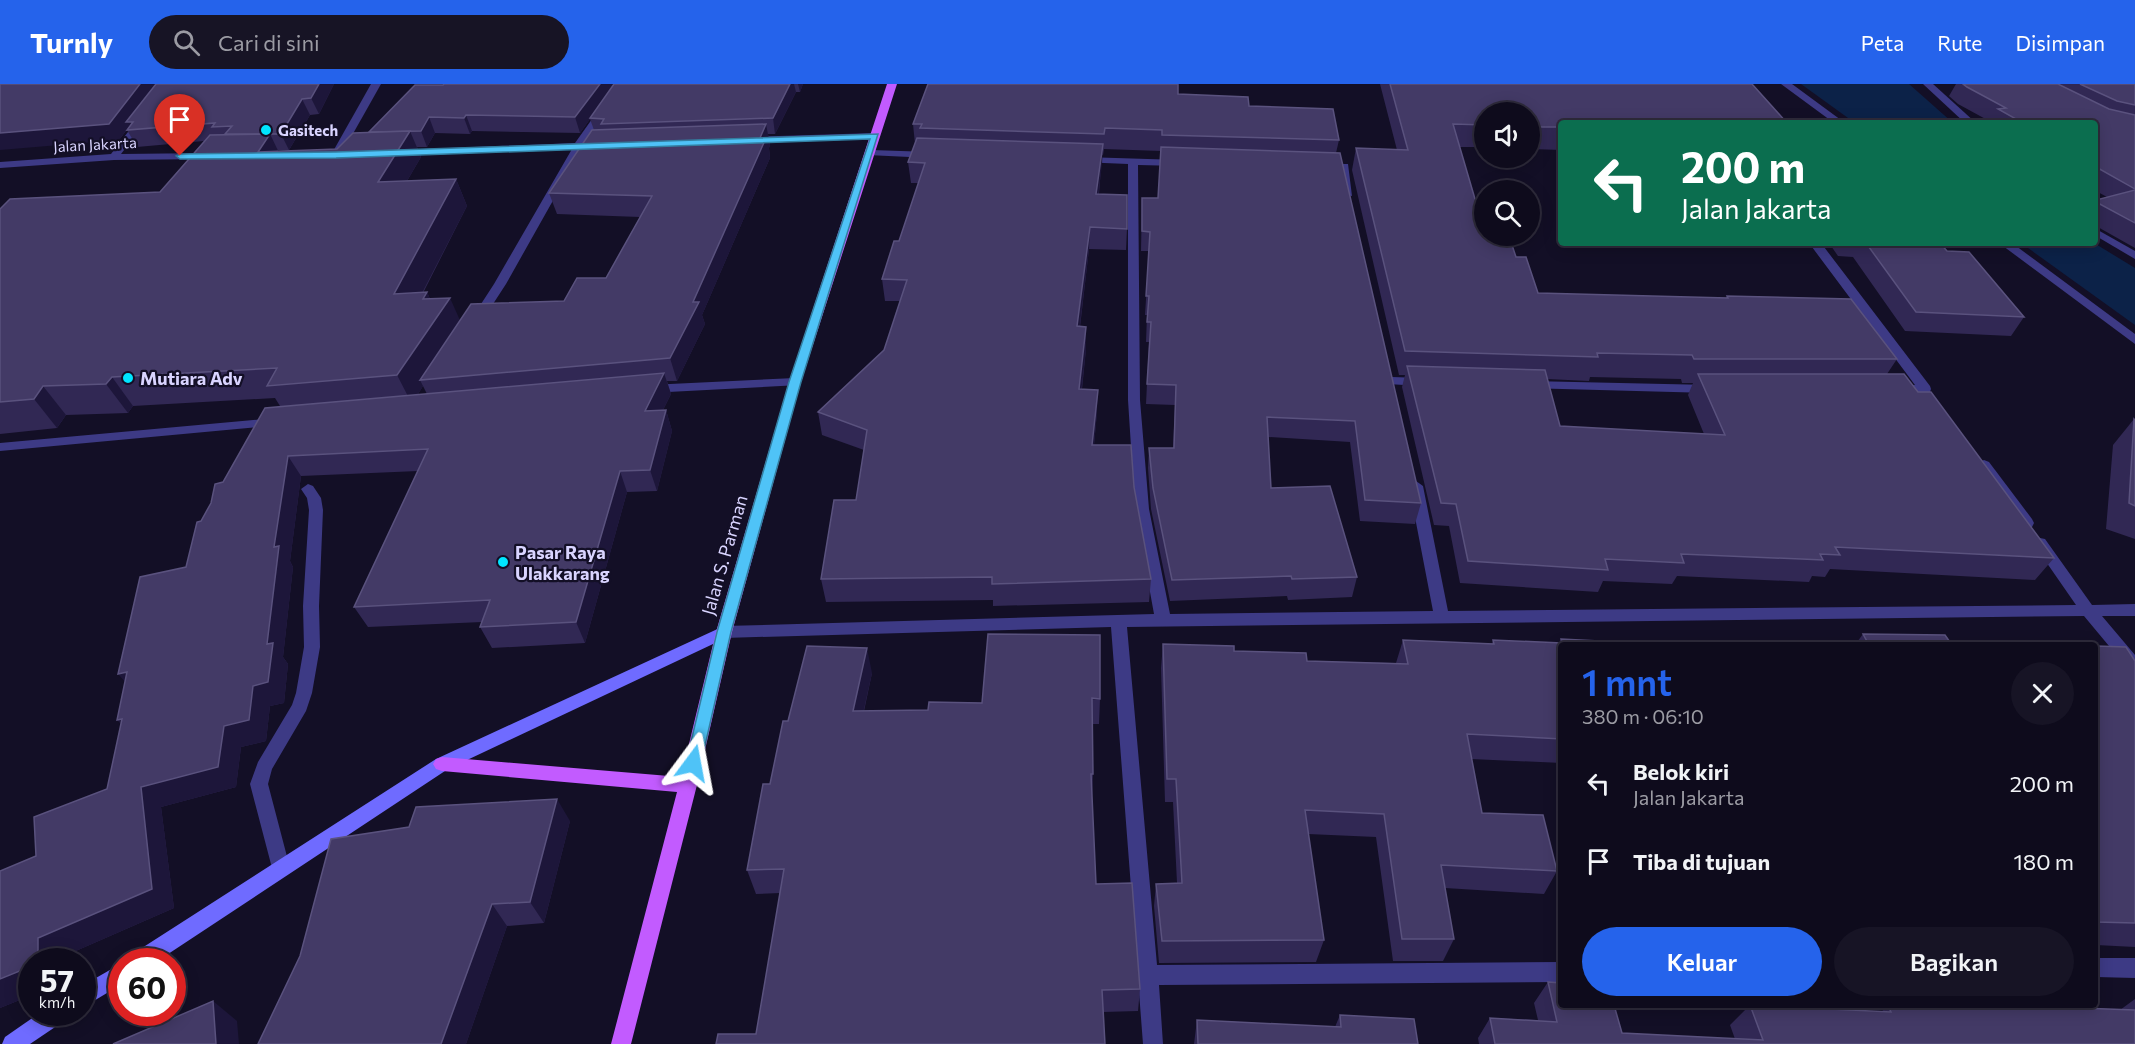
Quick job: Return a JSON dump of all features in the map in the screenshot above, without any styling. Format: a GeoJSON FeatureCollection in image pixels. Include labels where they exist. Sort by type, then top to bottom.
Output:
{"type":"FeatureCollection","features":[{"type":"Feature","properties":{"kind":"main road","name":"Jalan S. Parman"},"geometry":{"type":"LineString","coordinates":[[621,1044],[688,785],[724,632],[795,382],[892,84]]}},
{"type":"Feature","properties":{"kind":"main road"},"geometry":{"type":"LineString","coordinates":[[159,948],[442,764],[724,632]]}},
{"type":"Feature","properties":{"kind":"main road"},"geometry":{"type":"LineString","coordinates":[[442,764],[688,785]]}},
{"type":"Feature","properties":{"kind":"main road"},"geometry":{"type":"LineString","coordinates":[[12,1044],[39,1026]]}},
{"type":"Feature","properties":{"kind":"street"},"geometry":{"type":"LineString","coordinates":[[336,155],[376,84]]}},
{"type":"Feature","properties":{"kind":"street"},"geometry":{"type":"LineString","coordinates":[[469,332],[500,284],[579,146],[622,84]]}},
{"type":"Feature","properties":{"kind":"street"},"geometry":{"type":"LineString","coordinates":[[1786,84],[1836,120]]}},
{"type":"Feature","properties":{"kind":"street"},"geometry":{"type":"LineString","coordinates":[[1928,84],[1968,120]]}},
{"type":"Feature","properties":{"kind":"street"},"geometry":{"type":"LineString","coordinates":[[114,157],[148,111]]}},
{"type":"Feature","properties":{"kind":"street"},"geometry":{"type":"LineString","coordinates":[[733,141],[875,136]]}},
{"type":"Feature","properties":{"kind":"street"},"geometry":{"type":"LineString","coordinates":[[385,153],[615,144]]}},
{"type":"Feature","properties":{"kind":"street"},"geometry":{"type":"LineString","coordinates":[[871,153],[942,156]]}},
{"type":"Feature","properties":{"kind":"street"},"geometry":{"type":"LineString","coordinates":[[324,155],[353,154]]}},
{"type":"Feature","properties":{"kind":"street","name":"Jalan Jakarta"},"geometry":{"type":"LineString","coordinates":[[0,165],[114,157],[219,156]]}},
{"type":"Feature","properties":{"kind":"street"},"geometry":{"type":"LineString","coordinates":[[1073,160],[1187,163]]}},
{"type":"Feature","properties":{"kind":"street"},"geometry":{"type":"LineString","coordinates":[[1133,162],[1134,400],[1142,509],[1163,620]]}},
{"type":"Feature","properties":{"kind":"street"},"geometry":{"type":"LineString","coordinates":[[1310,165],[1344,166],[1350,201]]}},
{"type":"Feature","properties":{"kind":"street"},"geometry":{"type":"LineString","coordinates":[[2098,233],[2135,256]]}},
{"type":"Feature","properties":{"kind":"street"},"geometry":{"type":"LineString","coordinates":[[1817,246],[1928,393],[1889,389]]}},
{"type":"Feature","properties":{"kind":"street"},"geometry":{"type":"LineString","coordinates":[[2009,246],[2135,339]]}},
{"type":"Feature","properties":{"kind":"street"},"geometry":{"type":"LineString","coordinates":[[1392,381],[1439,383]]}},
{"type":"Feature","properties":{"kind":"street"},"geometry":{"type":"LineString","coordinates":[[640,390],[698,384],[795,382]]}},
{"type":"Feature","properties":{"kind":"street"},"geometry":{"type":"LineString","coordinates":[[1521,385],[1721,389]]}},
{"type":"Feature","properties":{"kind":"street"},"geometry":{"type":"LineString","coordinates":[[0,447],[291,421]]}},
{"type":"Feature","properties":{"kind":"street"},"geometry":{"type":"LineString","coordinates":[[1972,449],[2006,493],[2087,609],[2135,666]]}},
{"type":"Feature","properties":{"kind":"street"},"geometry":{"type":"LineString","coordinates":[[1413,474],[1442,618]]}},
{"type":"Feature","properties":{"kind":"street"},"geometry":{"type":"LineString","coordinates":[[281,868],[259,784],[264,767],[300,706],[310,663],[316,510],[314,498],[308,489]]}},
{"type":"Feature","properties":{"kind":"street"},"geometry":{"type":"LineString","coordinates":[[724,632],[1163,620],[2135,610]]}},
{"type":"Feature","properties":{"kind":"street"},"geometry":{"type":"LineString","coordinates":[[1119,622],[1123,701],[1149,975],[1153,1044]]}},
{"type":"Feature","properties":{"kind":"street"},"geometry":{"type":"LineString","coordinates":[[2098,968],[2135,968]]}},
{"type":"Feature","properties":{"kind":"street"},"geometry":{"type":"LineString","coordinates":[[1149,975],[1558,972]]}},
{"type":"Feature","properties":{"kind":"water"},"geometry":{"type":"Polygon","coordinates":[[[1801,84],[1909,84],[1950,120],[1851,120],[1801,84]]]}},
{"type":"Feature","properties":{"kind":"water"},"geometry":{"type":"Polygon","coordinates":[[[2098,245],[2135,268],[2135,325],[2025,246],[2098,245]]]}},
{"type":"Feature","properties":{"kind":"building"},"geometry":{"type":"Polygon","coordinates":[[[0,84],[140,84],[109,124],[0,133],[0,84]]]}},
{"type":"Feature","properties":{"kind":"building"},"geometry":{"type":"Polygon","coordinates":[[[156,84],[319,84],[311,98],[302,99],[281,134],[225,134],[232,126],[212,127],[215,123],[127,130],[133,122],[126,122],[156,84]]]}},
{"type":"Feature","properties":{"kind":"building"},"geometry":{"type":"Polygon","coordinates":[[[600,84],[575,117],[466,115],[464,118],[429,117],[421,131],[369,132],[415,85],[600,84]]]}},
{"type":"Feature","properties":{"kind":"building"},"geometry":{"type":"Polygon","coordinates":[[[614,84],[790,84],[773,118],[601,124],[604,119],[590,118],[614,84]]]}},
{"type":"Feature","properties":{"kind":"building"},"geometry":{"type":"Polygon","coordinates":[[[928,84],[1178,84],[1178,94],[1248,97],[1249,106],[1333,109],[1339,140],[1162,135],[1162,130],[1105,128],[1104,134],[920,128],[922,124],[913,124],[928,84]]]}},
{"type":"Feature","properties":{"kind":"building"},"geometry":{"type":"Polygon","coordinates":[[[1390,84],[1752,84],[1784,120],[1558,120],[1558,127],[1540,127],[1540,102],[1474,102],[1474,125],[1453,124],[1474,196],[1474,246],[1512,246],[1516,257],[1526,257],[1538,293],[1851,299],[1897,359],[1694,359],[1692,355],[1597,353],[1598,357],[1405,351],[1356,148],[1408,150],[1390,84]]]}},
{"type":"Feature","properties":{"kind":"building"},"geometry":{"type":"Polygon","coordinates":[[[1963,84],[2058,84],[2109,109],[2135,115],[2135,189],[2098,168],[2098,120],[2018,120],[1998,109],[2006,108],[1963,84]]]}},
{"type":"Feature","properties":{"kind":"building"},"geometry":{"type":"Polygon","coordinates":[[[2080,84],[2135,84],[2135,105],[2117,101],[2080,84]]]}},
{"type":"Feature","properties":{"kind":"building"},"geometry":{"type":"Polygon","coordinates":[[[766,124],[760,138],[766,138],[693,302],[699,302],[670,358],[420,380],[471,304],[564,301],[577,278],[606,278],[652,196],[549,193],[592,130],[766,124]]]}},
{"type":"Feature","properties":{"kind":"building"},"geometry":{"type":"Polygon","coordinates":[[[410,131],[378,182],[456,179],[394,294],[427,292],[423,299],[450,298],[397,375],[267,386],[277,368],[112,377],[106,384],[43,386],[34,399],[0,402],[0,209],[10,199],[160,192],[210,135],[270,134],[258,152],[337,149],[353,133],[410,131]]]}},
{"type":"Feature","properties":{"kind":"building"},"geometry":{"type":"Polygon","coordinates":[[[917,138],[1103,144],[1096,194],[1127,195],[1127,229],[1090,227],[1077,326],[1086,327],[1079,389],[1098,390],[1092,445],[1131,445],[1134,487],[1151,579],[992,584],[992,577],[821,579],[834,500],[856,500],[867,430],[818,412],[884,350],[907,280],[882,279],[894,241],[899,241],[925,163],[908,162],[917,138]]]}},
{"type":"Feature","properties":{"kind":"building"},"geometry":{"type":"Polygon","coordinates":[[[1161,147],[1340,153],[1421,503],[1365,500],[1355,421],[1267,417],[1271,488],[1330,486],[1357,577],[1292,579],[1291,576],[1172,580],[1153,488],[1149,448],[1174,448],[1176,385],[1147,384],[1151,322],[1147,322],[1149,296],[1146,296],[1150,232],[1142,231],[1142,198],[1158,198],[1161,147]]]}},
{"type":"Feature","properties":{"kind":"building"},"geometry":{"type":"Polygon","coordinates":[[[2135,190],[2135,223],[2098,203],[2098,199],[2135,190]]]}},
{"type":"Feature","properties":{"kind":"building"},"geometry":{"type":"Polygon","coordinates":[[[1868,246],[1943,246],[1947,251],[1969,252],[2024,317],[1916,312],[1868,246]]]}},
{"type":"Feature","properties":{"kind":"building"},"geometry":{"type":"Polygon","coordinates":[[[1407,366],[1545,370],[1560,426],[1725,435],[1698,374],[1904,374],[1918,392],[1931,392],[2054,558],[1835,547],[1840,555],[1820,554],[1823,560],[1681,554],[1684,563],[1605,559],[1608,570],[1468,561],[1456,504],[1441,503],[1407,366]]]}},
{"type":"Feature","properties":{"kind":"building"},"geometry":{"type":"Polygon","coordinates":[[[664,373],[645,411],[666,410],[650,470],[620,471],[576,622],[480,627],[490,600],[354,607],[428,449],[288,456],[274,547],[279,546],[267,644],[273,643],[268,682],[253,686],[249,720],[224,726],[218,767],[141,787],[152,889],[38,938],[38,948],[18,948],[18,972],[0,979],[0,871],[36,856],[34,817],[107,789],[122,719],[117,720],[127,672],[118,674],[140,577],[186,567],[197,522],[201,521],[211,503],[215,484],[223,482],[265,408],[664,373]]]}},
{"type":"Feature","properties":{"kind":"building"},"geometry":{"type":"Polygon","coordinates":[[[2135,420],[2135,506],[2129,503],[2135,420]]]}},
{"type":"Feature","properties":{"kind":"building"},"geometry":{"type":"Polygon","coordinates":[[[988,634],[1100,635],[1100,699],[1092,698],[1093,774],[1091,774],[1096,884],[1132,883],[1140,989],[1102,990],[1105,1044],[716,1044],[718,1034],[756,1034],[784,869],[747,870],[763,784],[770,784],[783,721],[788,721],[807,646],[867,648],[853,711],[928,710],[929,702],[982,703],[988,634]]]}},
{"type":"Feature","properties":{"kind":"building"},"geometry":{"type":"Polygon","coordinates":[[[1863,634],[1945,635],[1950,642],[1867,642],[1863,634]]]}},
{"type":"Feature","properties":{"kind":"building"},"geometry":{"type":"Polygon","coordinates":[[[1561,639],[1619,642],[1562,642],[1561,639]]]}},
{"type":"Feature","properties":{"kind":"building"},"geometry":{"type":"Polygon","coordinates":[[[1403,640],[1494,644],[1493,640],[1558,643],[1558,739],[1467,734],[1482,813],[1543,815],[1557,871],[1441,865],[1454,939],[1402,939],[1384,814],[1305,810],[1324,940],[1162,941],[1156,884],[1182,883],[1176,779],[1167,779],[1163,644],[1234,646],[1234,651],[1306,653],[1307,661],[1408,664],[1403,640]]]}},
{"type":"Feature","properties":{"kind":"building"},"geometry":{"type":"Polygon","coordinates":[[[2098,646],[2126,647],[2135,661],[2135,923],[2098,922],[2098,646]]]}},
{"type":"Feature","properties":{"kind":"building"},"geometry":{"type":"Polygon","coordinates":[[[557,799],[530,902],[492,904],[441,1044],[258,1044],[300,956],[331,839],[409,827],[416,807],[557,799]]]}},
{"type":"Feature","properties":{"kind":"building"},"geometry":{"type":"Polygon","coordinates":[[[1548,982],[1558,983],[1558,1008],[1615,1008],[1622,1033],[1763,1040],[1751,1008],[1891,1012],[1889,1008],[2078,1008],[2135,1010],[2135,1044],[1495,1044],[1490,1018],[1557,1022],[1548,982]]]}},
{"type":"Feature","properties":{"kind":"building"},"geometry":{"type":"Polygon","coordinates":[[[213,1001],[216,1044],[113,1044],[155,1026],[186,1026],[186,1013],[213,1001]]]}},
{"type":"Feature","properties":{"kind":"building"},"geometry":{"type":"Polygon","coordinates":[[[1340,1015],[1414,1019],[1418,1044],[1198,1044],[1197,1020],[1341,1027],[1340,1015]]]}},
{"type":"Feature","properties":{"kind":"place","name":"Gasitech"},"geometry":{"type":"Point","coordinates":[266,130]}},
{"type":"Feature","properties":{"kind":"place","name":"Mutiara Adv"},"geometry":{"type":"Point","coordinates":[128,378]}},
{"type":"Feature","properties":{"kind":"place","name":"Pasar Raya Ulakkarang"},"geometry":{"type":"Point","coordinates":[503,562]}},
{"type":"Feature","properties":{"kind":"route"},"geometry":{"type":"LineString","coordinates":[[180,156],[336,155],[875,136],[795,382],[724,632],[693,763]]}}]}
